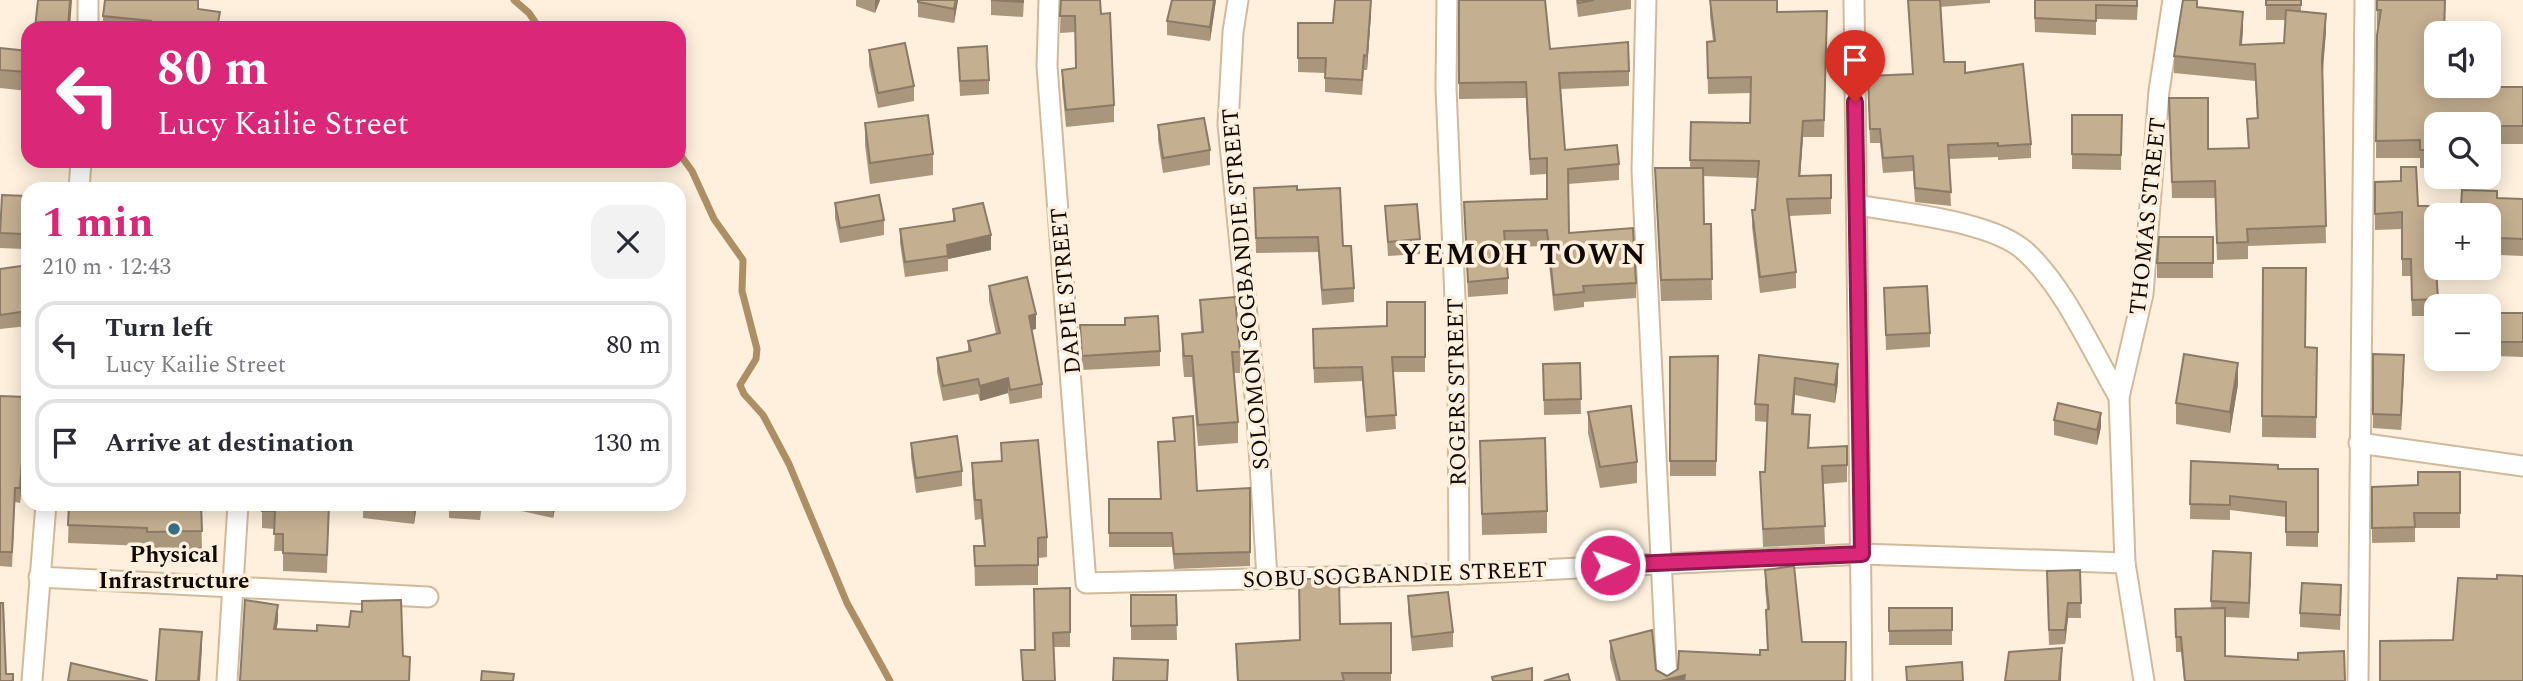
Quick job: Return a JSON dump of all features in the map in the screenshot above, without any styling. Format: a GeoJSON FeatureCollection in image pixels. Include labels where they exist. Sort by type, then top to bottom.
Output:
{"type":"FeatureCollection","features":[{"type":"Feature","properties":{"kind":"street"},"geometry":{"type":"LineString","coordinates":[[88,0],[88,21]]}},
{"type":"Feature","properties":{"kind":"street","name":"DAPIE STREET"},"geometry":{"type":"LineString","coordinates":[[1049,0],[1047,66],[1086,583]]}},
{"type":"Feature","properties":{"kind":"street","name":"SOLOMON SOGBANDIE STREET"},"geometry":{"type":"LineString","coordinates":[[1238,0],[1233,32],[1228,124],[1257,416],[1267,578]]}},
{"type":"Feature","properties":{"kind":"street","name":"ROGERS STREET"},"geometry":{"type":"LineString","coordinates":[[1447,0],[1446,88],[1458,368],[1458,574]]}},
{"type":"Feature","properties":{"kind":"street"},"geometry":{"type":"LineString","coordinates":[[1646,0],[1642,171],[1667,681]]}},
{"type":"Feature","properties":{"kind":"street"},"geometry":{"type":"LineString","coordinates":[[1854,0],[1862,681]]}},
{"type":"Feature","properties":{"kind":"street","name":"THOMAS STREET"},"geometry":{"type":"LineString","coordinates":[[2144,681],[2125,563],[2119,397],[2143,294],[2159,91],[2173,0]]}},
{"type":"Feature","properties":{"kind":"street"},"geometry":{"type":"LineString","coordinates":[[2358,681],[2365,0]]}},
{"type":"Feature","properties":{"kind":"street"},"geometry":{"type":"LineString","coordinates":[[1857,205],[1971,225],[2025,250],[2050,278],[2119,397]]}},
{"type":"Feature","properties":{"kind":"street"},"geometry":{"type":"LineString","coordinates":[[2359,443],[2523,466]]}},
{"type":"Feature","properties":{"kind":"street"},"geometry":{"type":"LineString","coordinates":[[32,681],[45,511]]}},
{"type":"Feature","properties":{"kind":"street"},"geometry":{"type":"LineString","coordinates":[[228,681],[238,511]]}},
{"type":"Feature","properties":{"kind":"street","name":"SOBU SOGBANDIE STREET"},"geometry":{"type":"LineString","coordinates":[[1086,583],[1458,574],[1862,554],[2125,563]]}},
{"type":"Feature","properties":{"kind":"street"},"geometry":{"type":"LineString","coordinates":[[39,577],[428,597]]}},
{"type":"Feature","properties":{"kind":"building"},"geometry":{"type":"Polygon","coordinates":[[[38,0],[70,0],[68,21],[36,21],[38,0]]]}},
{"type":"Feature","properties":{"kind":"building"},"geometry":{"type":"Polygon","coordinates":[[[105,0],[198,0],[198,9],[220,12],[218,21],[151,21],[103,16],[105,0]]]}},
{"type":"Feature","properties":{"kind":"building"},"geometry":{"type":"Polygon","coordinates":[[[918,0],[956,0],[954,9],[918,0]]]}},
{"type":"Feature","properties":{"kind":"building"},"geometry":{"type":"Polygon","coordinates":[[[991,0],[1023,0],[1023,2],[991,0]]]}},
{"type":"Feature","properties":{"kind":"building"},"geometry":{"type":"Polygon","coordinates":[[[1061,0],[1100,0],[1101,14],[1110,13],[1114,105],[1066,110],[1062,70],[1076,68],[1075,16],[1060,16],[1061,0]]]}},
{"type":"Feature","properties":{"kind":"building"},"geometry":{"type":"Polygon","coordinates":[[[1172,0],[1214,0],[1210,27],[1167,21],[1172,0]]]}},
{"type":"Feature","properties":{"kind":"building"},"geometry":{"type":"Polygon","coordinates":[[[1335,0],[1371,0],[1367,56],[1364,55],[1362,80],[1325,78],[1326,58],[1298,58],[1298,23],[1333,23],[1335,0]]]}},
{"type":"Feature","properties":{"kind":"building"},"geometry":{"type":"Polygon","coordinates":[[[1459,0],[1545,0],[1550,49],[1628,42],[1629,71],[1559,73],[1565,150],[1617,145],[1619,164],[1568,169],[1569,233],[1633,228],[1636,283],[1583,286],[1584,292],[1554,295],[1547,230],[1504,231],[1508,278],[1468,282],[1464,202],[1547,199],[1547,158],[1530,159],[1526,82],[1459,83],[1459,0]]]}},
{"type":"Feature","properties":{"kind":"building"},"geometry":{"type":"Polygon","coordinates":[[[1710,0],[1777,0],[1777,12],[1827,11],[1824,120],[1803,121],[1799,176],[1831,175],[1831,198],[1787,199],[1796,272],[1760,277],[1752,210],[1755,210],[1759,161],[1690,160],[1691,122],[1750,123],[1751,77],[1708,78],[1707,42],[1715,41],[1710,0]]]}},
{"type":"Feature","properties":{"kind":"building"},"geometry":{"type":"Polygon","coordinates":[[[1908,0],[1940,0],[1944,62],[1965,62],[1965,73],[2023,64],[2031,144],[1948,145],[1951,192],[1915,188],[1913,156],[1883,158],[1880,129],[1870,129],[1868,76],[1913,74],[1908,0]]]}},
{"type":"Feature","properties":{"kind":"building"},"geometry":{"type":"Polygon","coordinates":[[[2035,0],[2137,0],[2137,6],[2096,5],[2096,21],[2035,18],[2035,0]]]}},
{"type":"Feature","properties":{"kind":"building"},"geometry":{"type":"Polygon","coordinates":[[[2183,0],[2197,0],[2197,7],[2243,12],[2240,45],[2284,43],[2286,10],[2326,14],[2322,59],[2326,226],[2247,229],[2248,242],[2217,243],[2215,181],[2172,182],[2169,98],[2208,98],[2208,149],[2249,148],[2247,119],[2258,118],[2255,64],[2174,56],[2183,0]]]}},
{"type":"Feature","properties":{"kind":"building"},"geometry":{"type":"Polygon","coordinates":[[[2266,0],[2301,0],[2301,5],[2266,5],[2266,0]]]}},
{"type":"Feature","properties":{"kind":"building"},"geometry":{"type":"Polygon","coordinates":[[[2377,0],[2445,0],[2444,21],[2424,21],[2424,98],[2501,98],[2501,87],[2523,87],[2523,126],[2501,126],[2501,112],[2424,112],[2424,150],[2420,150],[2420,140],[2376,141],[2377,35],[2381,10],[2377,10],[2377,0]]]}},
{"type":"Feature","properties":{"kind":"building"},"geometry":{"type":"Polygon","coordinates":[[[905,43],[914,86],[878,93],[869,50],[905,43]]]}},
{"type":"Feature","properties":{"kind":"building"},"geometry":{"type":"Polygon","coordinates":[[[987,46],[989,80],[960,81],[958,48],[987,46]]]}},
{"type":"Feature","properties":{"kind":"building"},"geometry":{"type":"Polygon","coordinates":[[[0,48],[21,50],[21,72],[0,70],[0,48]]]}},
{"type":"Feature","properties":{"kind":"building"},"geometry":{"type":"Polygon","coordinates":[[[928,115],[933,154],[870,163],[865,123],[928,115]]]}},
{"type":"Feature","properties":{"kind":"building"},"geometry":{"type":"Polygon","coordinates":[[[2072,115],[2122,115],[2121,155],[2072,154],[2072,115]]]}},
{"type":"Feature","properties":{"kind":"building"},"geometry":{"type":"Polygon","coordinates":[[[1204,118],[1210,150],[1163,158],[1158,125],[1204,118]]]}},
{"type":"Feature","properties":{"kind":"building"},"geometry":{"type":"Polygon","coordinates":[[[2401,167],[2416,167],[2418,206],[2424,206],[2424,280],[2437,280],[2438,294],[2424,294],[2424,300],[2412,300],[2411,259],[2402,259],[2402,212],[2375,214],[2375,182],[2401,181],[2401,167]]]}},
{"type":"Feature","properties":{"kind":"building"},"geometry":{"type":"Polygon","coordinates":[[[1655,168],[1703,168],[1704,224],[1711,224],[1712,279],[1661,280],[1655,168]]]}},
{"type":"Feature","properties":{"kind":"building"},"geometry":{"type":"Polygon","coordinates":[[[1297,186],[1297,190],[1340,188],[1343,246],[1351,246],[1354,288],[1322,290],[1318,237],[1256,238],[1254,188],[1297,186]]]}},
{"type":"Feature","properties":{"kind":"building"},"geometry":{"type":"Polygon","coordinates":[[[2462,190],[2497,191],[2497,198],[2523,199],[2523,239],[2501,238],[2501,203],[2461,203],[2462,190]]]}},
{"type":"Feature","properties":{"kind":"building"},"geometry":{"type":"Polygon","coordinates":[[[2,195],[21,196],[21,234],[0,233],[2,195]]]}},
{"type":"Feature","properties":{"kind":"building"},"geometry":{"type":"Polygon","coordinates":[[[879,195],[884,220],[840,228],[835,203],[879,195]]]}},
{"type":"Feature","properties":{"kind":"building"},"geometry":{"type":"Polygon","coordinates":[[[983,203],[991,235],[947,245],[948,256],[905,262],[900,229],[955,221],[953,209],[983,203]]]}},
{"type":"Feature","properties":{"kind":"building"},"geometry":{"type":"Polygon","coordinates":[[[1417,204],[1420,239],[1388,242],[1385,206],[1417,204]]]}},
{"type":"Feature","properties":{"kind":"building"},"geometry":{"type":"Polygon","coordinates":[[[2159,237],[2213,237],[2213,263],[2157,263],[2159,237]]]}},
{"type":"Feature","properties":{"kind":"building"},"geometry":{"type":"Polygon","coordinates":[[[21,266],[21,312],[0,315],[0,269],[21,266]]]}},
{"type":"Feature","properties":{"kind":"building"},"geometry":{"type":"Polygon","coordinates":[[[2263,268],[2306,268],[2305,347],[2317,348],[2316,417],[2262,416],[2263,268]]]}},
{"type":"Feature","properties":{"kind":"building"},"geometry":{"type":"Polygon","coordinates":[[[1027,277],[1036,314],[1029,316],[1042,384],[1010,390],[1008,378],[980,386],[978,379],[943,386],[937,358],[971,351],[968,341],[1000,333],[989,286],[1027,277]]]}},
{"type":"Feature","properties":{"kind":"building"},"geometry":{"type":"Polygon","coordinates":[[[1927,286],[1930,333],[1886,335],[1884,288],[1927,286]]]}},
{"type":"Feature","properties":{"kind":"building"},"geometry":{"type":"Polygon","coordinates":[[[1235,297],[1240,352],[1232,352],[1238,422],[1198,425],[1192,356],[1184,356],[1182,334],[1203,332],[1200,300],[1235,297]]]}},
{"type":"Feature","properties":{"kind":"building"},"geometry":{"type":"Polygon","coordinates":[[[1387,302],[1425,302],[1425,357],[1392,357],[1396,415],[1366,417],[1362,367],[1314,368],[1313,329],[1387,326],[1387,302]]]}},
{"type":"Feature","properties":{"kind":"building"},"geometry":{"type":"Polygon","coordinates":[[[2501,313],[2523,313],[2523,342],[2501,342],[2501,313]]]}},
{"type":"Feature","properties":{"kind":"building"},"geometry":{"type":"Polygon","coordinates":[[[1158,316],[1160,351],[1082,356],[1080,325],[1125,325],[1125,318],[1158,316]]]}},
{"type":"Feature","properties":{"kind":"building"},"geometry":{"type":"Polygon","coordinates":[[[2184,354],[2238,363],[2230,412],[2176,403],[2184,354]]]}},
{"type":"Feature","properties":{"kind":"building"},"geometry":{"type":"Polygon","coordinates":[[[2373,354],[2404,355],[2401,415],[2373,414],[2373,354]]]}},
{"type":"Feature","properties":{"kind":"building"},"geometry":{"type":"Polygon","coordinates":[[[1759,355],[1838,364],[1835,385],[1795,378],[1792,414],[1810,415],[1808,448],[1847,446],[1847,465],[1822,466],[1825,526],[1763,529],[1760,472],[1765,472],[1768,405],[1755,404],[1759,355]]]}},
{"type":"Feature","properties":{"kind":"building"},"geometry":{"type":"Polygon","coordinates":[[[1718,356],[1716,461],[1670,461],[1670,357],[1718,356]]]}},
{"type":"Feature","properties":{"kind":"building"},"geometry":{"type":"Polygon","coordinates":[[[1580,363],[1581,399],[1544,400],[1543,364],[1580,363]]]}},
{"type":"Feature","properties":{"kind":"building"},"geometry":{"type":"Polygon","coordinates":[[[0,396],[21,397],[21,475],[20,488],[15,488],[12,552],[0,552],[0,396]]]}},
{"type":"Feature","properties":{"kind":"building"},"geometry":{"type":"Polygon","coordinates":[[[2058,403],[2101,413],[2097,430],[2054,420],[2058,403]]]}},
{"type":"Feature","properties":{"kind":"building"},"geometry":{"type":"Polygon","coordinates":[[[1631,406],[1637,462],[1600,467],[1588,412],[1631,406]]]}},
{"type":"Feature","properties":{"kind":"building"},"geometry":{"type":"Polygon","coordinates":[[[1193,416],[1197,491],[1250,488],[1250,552],[1174,554],[1172,533],[1109,533],[1109,499],[1161,499],[1158,442],[1175,441],[1173,418],[1193,416]]]}},
{"type":"Feature","properties":{"kind":"building"},"geometry":{"type":"Polygon","coordinates":[[[957,436],[962,471],[916,478],[911,443],[957,436]]]}},
{"type":"Feature","properties":{"kind":"building"},"geometry":{"type":"Polygon","coordinates":[[[1545,438],[1547,511],[1482,514],[1480,441],[1545,438]]]}},
{"type":"Feature","properties":{"kind":"building"},"geometry":{"type":"Polygon","coordinates":[[[1038,440],[1047,537],[1038,538],[1038,565],[975,566],[974,546],[985,546],[981,500],[975,500],[972,463],[1002,461],[1001,443],[1038,440]]]}},
{"type":"Feature","properties":{"kind":"building"},"geometry":{"type":"Polygon","coordinates":[[[2191,461],[2278,465],[2278,469],[2318,469],[2318,532],[2286,532],[2286,502],[2230,496],[2230,505],[2190,504],[2191,461]]]}},
{"type":"Feature","properties":{"kind":"building"},"geometry":{"type":"Polygon","coordinates":[[[2418,472],[2460,472],[2460,513],[2414,513],[2415,527],[2372,528],[2372,487],[2418,485],[2418,472]]]}},
{"type":"Feature","properties":{"kind":"building"},"geometry":{"type":"Polygon","coordinates":[[[69,511],[201,511],[202,531],[147,532],[147,528],[68,525],[69,511]]]}},
{"type":"Feature","properties":{"kind":"building"},"geometry":{"type":"Polygon","coordinates":[[[275,511],[329,511],[327,555],[283,553],[283,534],[274,534],[275,511]]]}},
{"type":"Feature","properties":{"kind":"building"},"geometry":{"type":"Polygon","coordinates":[[[2213,551],[2251,553],[2249,603],[2211,601],[2213,551]]]}},
{"type":"Feature","properties":{"kind":"building"},"geometry":{"type":"Polygon","coordinates":[[[1794,566],[1802,642],[1846,642],[1845,681],[1684,681],[1685,675],[1661,681],[1620,681],[1610,641],[1652,630],[1656,670],[1667,676],[1678,669],[1679,651],[1760,655],[1760,650],[1768,650],[1766,610],[1769,609],[1765,570],[1794,566]]]}},
{"type":"Feature","properties":{"kind":"building"},"geometry":{"type":"Polygon","coordinates":[[[2080,570],[2081,603],[2068,603],[2065,630],[2049,630],[2047,571],[2080,570]]]}},
{"type":"Feature","properties":{"kind":"building"},"geometry":{"type":"Polygon","coordinates":[[[2497,575],[2523,576],[2523,681],[2380,681],[2380,641],[2453,640],[2458,578],[2497,579],[2497,575]]]}},
{"type":"Feature","properties":{"kind":"building"},"geometry":{"type":"Polygon","coordinates":[[[1299,579],[1339,579],[1340,624],[1391,623],[1391,673],[1342,673],[1344,681],[1238,681],[1236,644],[1300,640],[1299,579]]]}},
{"type":"Feature","properties":{"kind":"building"},"geometry":{"type":"Polygon","coordinates":[[[2302,583],[2341,585],[2340,615],[2300,613],[2302,583]]]}},
{"type":"Feature","properties":{"kind":"building"},"geometry":{"type":"Polygon","coordinates":[[[1070,588],[1070,632],[1053,633],[1055,681],[1023,681],[1021,650],[1035,650],[1034,589],[1070,588]]]}},
{"type":"Feature","properties":{"kind":"building"},"geometry":{"type":"Polygon","coordinates":[[[1448,592],[1453,632],[1412,637],[1408,596],[1448,592]]]}},
{"type":"Feature","properties":{"kind":"building"},"geometry":{"type":"Polygon","coordinates":[[[1131,595],[1176,595],[1177,625],[1131,626],[1131,595]]]}},
{"type":"Feature","properties":{"kind":"building"},"geometry":{"type":"Polygon","coordinates":[[[245,600],[278,605],[274,629],[317,631],[317,625],[349,627],[351,611],[362,612],[362,601],[401,600],[403,656],[410,657],[409,681],[240,681],[245,600]]]}},
{"type":"Feature","properties":{"kind":"building"},"geometry":{"type":"Polygon","coordinates":[[[0,603],[3,603],[6,674],[13,674],[13,681],[0,681],[0,603]]]}},
{"type":"Feature","properties":{"kind":"building"},"geometry":{"type":"Polygon","coordinates":[[[1889,608],[1952,608],[1952,630],[1889,631],[1889,608]]]}},
{"type":"Feature","properties":{"kind":"building"},"geometry":{"type":"Polygon","coordinates":[[[2225,608],[2225,656],[2298,660],[2298,653],[2344,651],[2345,681],[2185,681],[2181,637],[2176,637],[2175,609],[2225,608]]]}},
{"type":"Feature","properties":{"kind":"building"},"geometry":{"type":"Polygon","coordinates":[[[160,629],[202,632],[198,681],[156,681],[160,629]]]}},
{"type":"Feature","properties":{"kind":"building"},"geometry":{"type":"Polygon","coordinates":[[[2062,648],[2059,681],[2005,681],[2009,652],[2062,648]]]}},
{"type":"Feature","properties":{"kind":"building"},"geometry":{"type":"Polygon","coordinates":[[[1114,658],[1168,660],[1167,681],[1113,681],[1114,658]]]}},
{"type":"Feature","properties":{"kind":"building"},"geometry":{"type":"Polygon","coordinates":[[[1962,662],[1963,681],[1907,681],[1906,667],[1962,662]]]}},
{"type":"Feature","properties":{"kind":"building"},"geometry":{"type":"Polygon","coordinates":[[[71,663],[148,681],[68,681],[71,663]]]}},
{"type":"Feature","properties":{"kind":"building"},"geometry":{"type":"Polygon","coordinates":[[[1532,668],[1532,681],[1493,681],[1492,677],[1532,668]]]}},
{"type":"Feature","properties":{"kind":"building"},"geometry":{"type":"Polygon","coordinates":[[[482,671],[514,674],[513,681],[481,681],[482,671]]]}},
{"type":"Feature","properties":{"kind":"building"},"geometry":{"type":"Polygon","coordinates":[[[1568,674],[1570,681],[1544,681],[1568,674]]]}},
{"type":"Feature","properties":{"kind":"waterway"},"geometry":{"type":"LineString","coordinates":[[514,0],[534,21]]}},
{"type":"Feature","properties":{"kind":"waterway"},"geometry":{"type":"LineString","coordinates":[[686,163],[714,219],[743,260],[742,291],[757,349],[756,359],[740,385],[744,394],[763,415],[789,464],[847,603],[890,681]]}},
{"type":"Feature","properties":{"kind":"place","name":"Physical Infrastructure"},"geometry":{"type":"Point","coordinates":[174,529]}},
{"type":"Feature","properties":{"kind":"district","name":"YEMOH TOWN"},"geometry":{"type":"Point","coordinates":[1523,254]}},
{"type":"Feature","properties":{"kind":"route"},"geometry":{"type":"LineString","coordinates":[[1610,565],[1862,554],[1855,102]]}}]}
